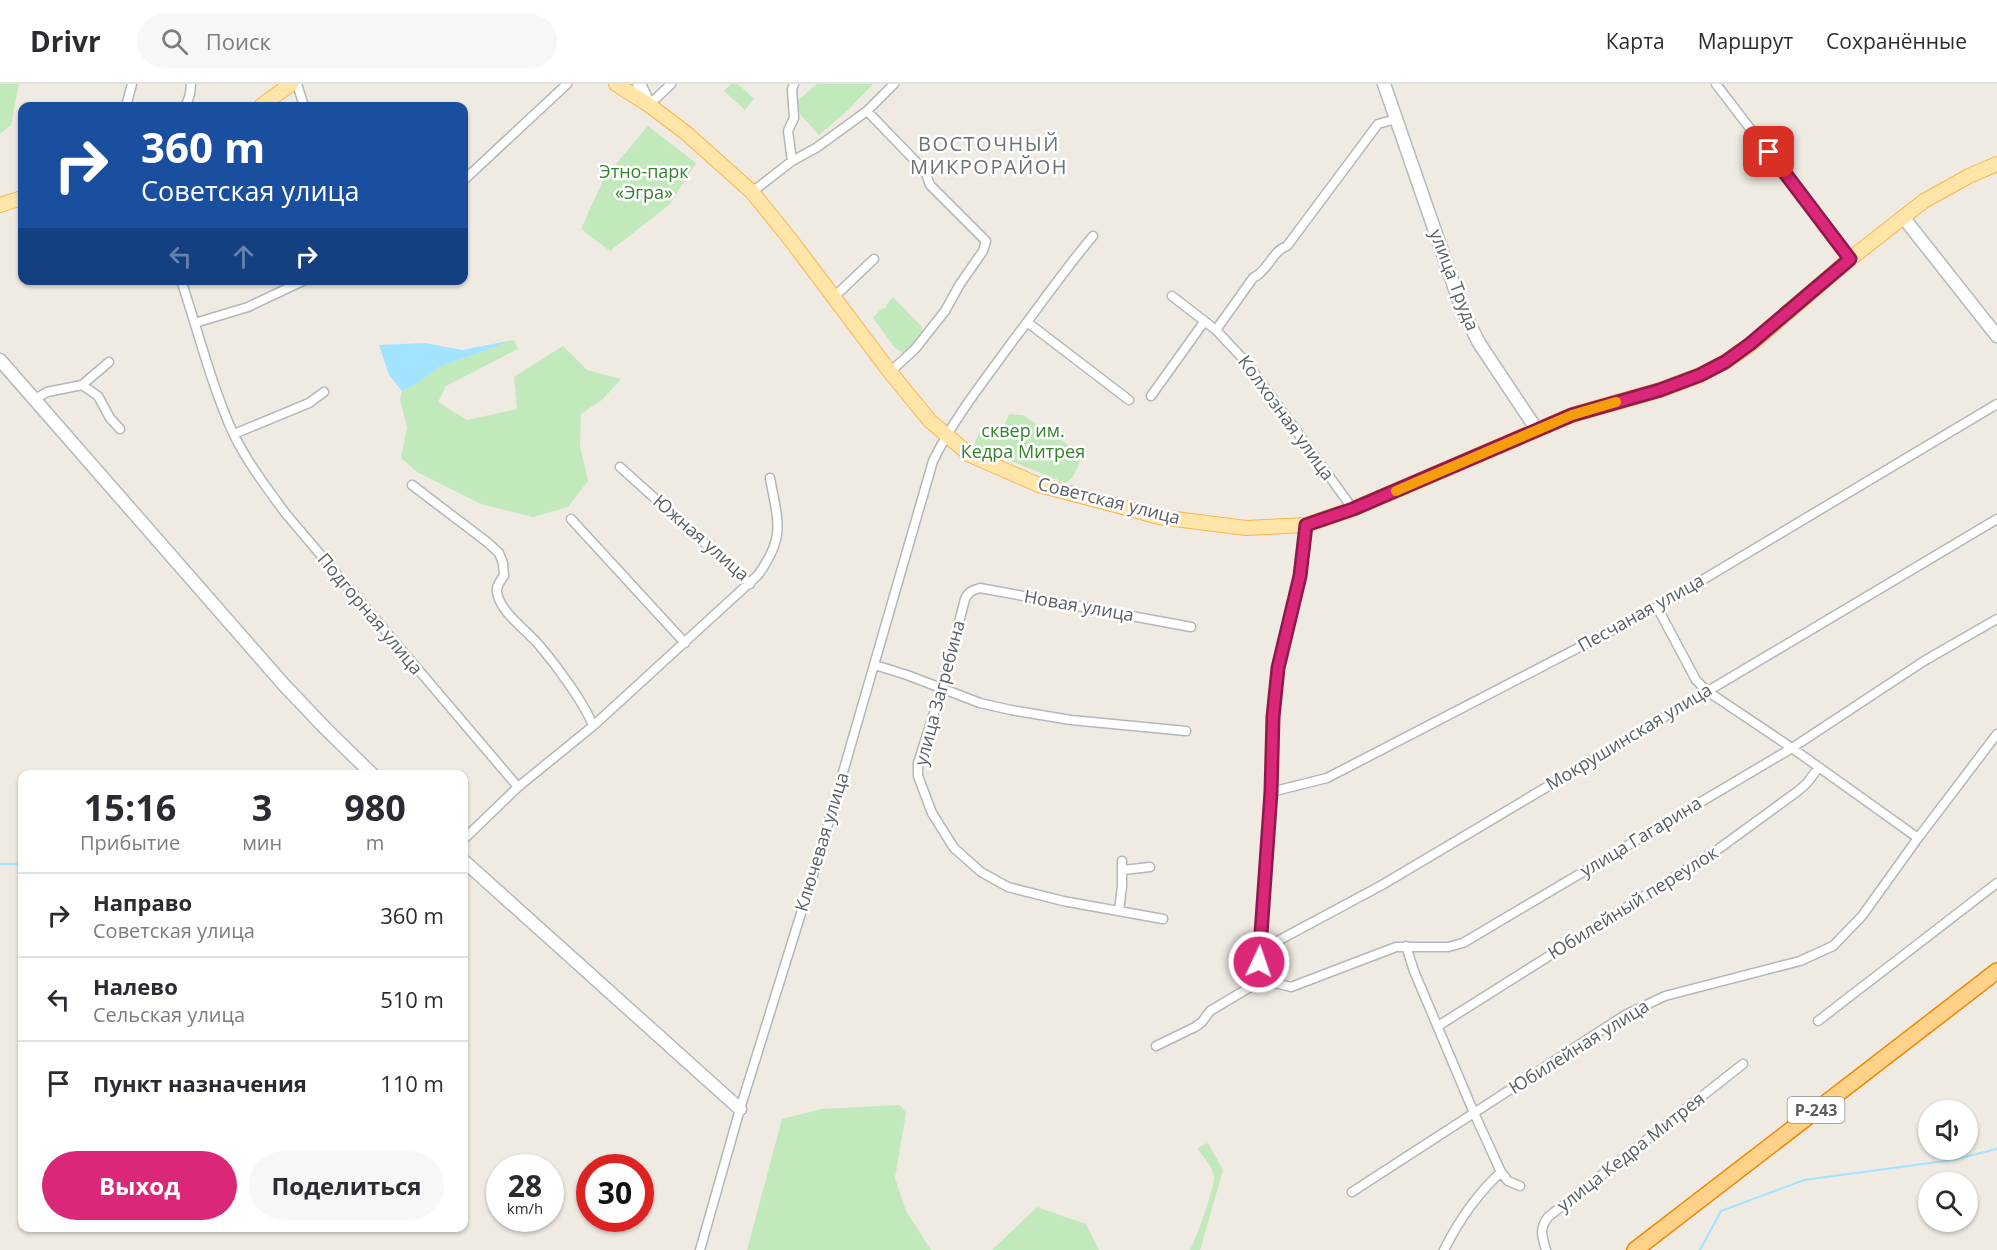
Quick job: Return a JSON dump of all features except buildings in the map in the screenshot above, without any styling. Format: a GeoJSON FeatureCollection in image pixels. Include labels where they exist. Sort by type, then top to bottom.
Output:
{"type":"FeatureCollection","features":[{"type":"Feature","properties":{"kind":"highway","name":"Р-243"},"geometry":{"type":"LineString","coordinates":[[1635,1250],[1997,971]]}},
{"type":"Feature","properties":{"kind":"main road"},"geometry":{"type":"LineString","coordinates":[[266,102],[291,84]]}},
{"type":"Feature","properties":{"kind":"main road","name":"Советская улица"},"geometry":{"type":"LineString","coordinates":[[616,84],[649,105],[686,134],[752,192],[930,421],[970,455],[1039,484],[1159,517],[1246,528],[1306,525],[1353,509],[1572,415],[1660,390],[1700,375],[1725,362],[1750,344],[1903,217],[1946,188],[1997,164]]}},
{"type":"Feature","properties":{"kind":"main road"},"geometry":{"type":"LineString","coordinates":[[0,205],[18,199]]}},
{"type":"Feature","properties":{"kind":"street"},"geometry":{"type":"LineString","coordinates":[[127,102],[132,84]]}},
{"type":"Feature","properties":{"kind":"street"},"geometry":{"type":"LineString","coordinates":[[187,102],[191,84]]}},
{"type":"Feature","properties":{"kind":"street"},"geometry":{"type":"LineString","coordinates":[[297,84],[303,102]]}},
{"type":"Feature","properties":{"kind":"street"},"geometry":{"type":"LineString","coordinates":[[468,176],[567,84]]}},
{"type":"Feature","properties":{"kind":"street"},"geometry":{"type":"LineString","coordinates":[[639,84],[649,105],[671,84]]}},
{"type":"Feature","properties":{"kind":"street"},"geometry":{"type":"LineString","coordinates":[[792,161],[788,131],[794,118],[792,89],[794,84]]}},
{"type":"Feature","properties":{"kind":"street"},"geometry":{"type":"LineString","coordinates":[[752,192],[792,161],[816,148],[867,111],[894,84]]}},
{"type":"Feature","properties":{"kind":"street","name":"улица Труда"},"geometry":{"type":"LineString","coordinates":[[1384,84],[1469,327],[1537,430]]}},
{"type":"Feature","properties":{"kind":"street"},"geometry":{"type":"LineString","coordinates":[[1716,84],[1850,259]]}},
{"type":"Feature","properties":{"kind":"street"},"geometry":{"type":"LineString","coordinates":[[867,111],[925,171],[930,185],[986,241],[983,251],[945,311],[915,349],[890,372]]}},
{"type":"Feature","properties":{"kind":"street"},"geometry":{"type":"LineString","coordinates":[[1216,330],[1252,278],[1262,274],[1280,248],[1287,246],[1378,124],[1396,119]]}},
{"type":"Feature","properties":{"kind":"street"},"geometry":{"type":"LineString","coordinates":[[1903,217],[1997,336]]}},
{"type":"Feature","properties":{"kind":"street"},"geometry":{"type":"LineString","coordinates":[[946,435],[1061,274],[1093,236]]}},
{"type":"Feature","properties":{"kind":"street"},"geometry":{"type":"LineString","coordinates":[[834,297],[874,260]]}},
{"type":"Feature","properties":{"kind":"street","name":"Подгорная улица"},"geometry":{"type":"LineString","coordinates":[[183,285],[215,387],[234,434],[260,479],[286,514],[518,787]]}},
{"type":"Feature","properties":{"kind":"street"},"geometry":{"type":"LineString","coordinates":[[195,323],[248,307],[294,285]]}},
{"type":"Feature","properties":{"kind":"street","name":"Колхозная улица"},"geometry":{"type":"LineString","coordinates":[[1172,296],[1216,330],[1247,363],[1353,509]]}},
{"type":"Feature","properties":{"kind":"street"},"geometry":{"type":"LineString","coordinates":[[1151,396],[1204,321]]}},
{"type":"Feature","properties":{"kind":"street"},"geometry":{"type":"LineString","coordinates":[[1027,322],[1129,400]]}},
{"type":"Feature","properties":{"kind":"street"},"geometry":{"type":"LineString","coordinates":[[0,360],[285,686],[368,770]]}},
{"type":"Feature","properties":{"kind":"street"},"geometry":{"type":"LineString","coordinates":[[35,399],[47,392],[82,385],[109,362]]}},
{"type":"Feature","properties":{"kind":"street"},"geometry":{"type":"LineString","coordinates":[[82,385],[98,396],[120,429]]}},
{"type":"Feature","properties":{"kind":"street"},"geometry":{"type":"LineString","coordinates":[[234,434],[309,403],[324,392]]}},
{"type":"Feature","properties":{"kind":"street","name":"Песчаная улица"},"geometry":{"type":"LineString","coordinates":[[1271,792],[1327,778],[1657,607],[1997,404]]}},
{"type":"Feature","properties":{"kind":"street","name":"Ключевая улица"},"geometry":{"type":"LineString","coordinates":[[700,1250],[740,1109],[817,862],[933,461],[946,435]]}},
{"type":"Feature","properties":{"kind":"street","name":"Южная улица"},"geometry":{"type":"LineString","coordinates":[[620,467],[750,584],[770,559],[779,533],[770,478]]}},
{"type":"Feature","properties":{"kind":"street"},"geometry":{"type":"LineString","coordinates":[[412,485],[488,542],[499,553],[504,576],[497,587],[497,594],[509,615],[539,645],[588,713],[593,726]]}},
{"type":"Feature","properties":{"kind":"street"},"geometry":{"type":"LineString","coordinates":[[571,519],[684,643]]}},
{"type":"Feature","properties":{"kind":"street","name":"Мокрушинская улица"},"geometry":{"type":"LineString","coordinates":[[1259,951],[1383,885],[1997,519]]}},
{"type":"Feature","properties":{"kind":"street"},"geometry":{"type":"LineString","coordinates":[[1156,1046],[1195,1027],[1210,1011],[1262,980],[1259,951],[1271,792],[1273,717],[1278,668],[1300,576],[1306,525]]}},
{"type":"Feature","properties":{"kind":"street"},"geometry":{"type":"LineString","coordinates":[[468,835],[518,787],[593,726],[750,584]]}},
{"type":"Feature","properties":{"kind":"street","name":"Новая улица"},"geometry":{"type":"LineString","coordinates":[[968,593],[980,588],[1191,627]]}},
{"type":"Feature","properties":{"kind":"street","name":"улица Загребина"},"geometry":{"type":"LineString","coordinates":[[968,593],[942,688],[918,763],[918,776],[932,813],[954,848],[981,872],[1008,887],[1063,901],[1163,919]]}},
{"type":"Feature","properties":{"kind":"street"},"geometry":{"type":"LineString","coordinates":[[1657,607],[1696,680],[1707,691],[1792,748],[1918,838]]}},
{"type":"Feature","properties":{"kind":"street","name":"улица Гагарина"},"geometry":{"type":"LineString","coordinates":[[1262,980],[1291,987],[1396,947],[1448,947],[1463,943],[1792,748],[1924,661],[1997,619]]}},
{"type":"Feature","properties":{"kind":"street"},"geometry":{"type":"LineString","coordinates":[[875,665],[980,703],[1021,712],[1071,720],[1186,731]]}},
{"type":"Feature","properties":{"kind":"street","name":"Юбилейная улица"},"geometry":{"type":"LineString","coordinates":[[1352,1192],[1647,1003],[1681,991],[1800,961],[1833,946],[1862,916],[1997,734]]}},
{"type":"Feature","properties":{"kind":"street","name":"Юбилейный переулок"},"geometry":{"type":"LineString","coordinates":[[1438,1026],[1717,850],[1798,791],[1819,767]]}},
{"type":"Feature","properties":{"kind":"street"},"geometry":{"type":"LineString","coordinates":[[468,865],[740,1109]]}},
{"type":"Feature","properties":{"kind":"street"},"geometry":{"type":"LineString","coordinates":[[1119,911],[1122,865],[1150,867]]}},
{"type":"Feature","properties":{"kind":"street"},"geometry":{"type":"LineString","coordinates":[[1818,1021],[1997,883]]}},
{"type":"Feature","properties":{"kind":"street"},"geometry":{"type":"LineString","coordinates":[[1406,946],[1474,1113],[1501,1172],[1508,1181],[1521,1186]]}},
{"type":"Feature","properties":{"kind":"street","name":"улица Кедра Митрея"},"geometry":{"type":"LineString","coordinates":[[1546,1250],[1541,1232],[1548,1216],[1743,1064]]}},
{"type":"Feature","properties":{"kind":"street"},"geometry":{"type":"LineString","coordinates":[[1444,1250],[1454,1229],[1478,1194],[1501,1172]]}},
{"type":"Feature","properties":{"kind":"green space"},"geometry":{"type":"Polygon","coordinates":[[[0,84],[19,84],[11,125],[0,134],[0,84]]]}},
{"type":"Feature","properties":{"kind":"green space"},"geometry":{"type":"Polygon","coordinates":[[[731,84],[738,84],[754,99],[745,110],[724,91],[731,84]]]}},
{"type":"Feature","properties":{"kind":"green space"},"geometry":{"type":"Polygon","coordinates":[[[817,84],[873,84],[819,135],[800,114],[796,102],[817,84]]]}},
{"type":"Feature","properties":{"kind":"green space","name":"Этно-парк «Эгра»"},"geometry":{"type":"Polygon","coordinates":[[[648,126],[696,163],[669,205],[610,251],[581,229],[604,178],[648,126]]]}},
{"type":"Feature","properties":{"kind":"green space"},"geometry":{"type":"Polygon","coordinates":[[[893,297],[922,327],[922,335],[906,353],[895,348],[873,318],[882,308],[887,307],[886,305],[893,297]]]}},
{"type":"Feature","properties":{"kind":"green space"},"geometry":{"type":"Polygon","coordinates":[[[514,340],[518,349],[446,386],[438,402],[467,420],[517,409],[514,377],[563,346],[587,370],[621,379],[603,399],[581,414],[580,446],[588,481],[568,507],[533,517],[481,504],[417,472],[401,458],[407,427],[400,400],[402,391],[418,383],[439,367],[514,340]]]}},
{"type":"Feature","properties":{"kind":"green space","name":"сквер им. Кедра Митрея"},"geometry":{"type":"Polygon","coordinates":[[[1009,414],[1023,415],[1080,453],[1077,470],[1066,483],[974,446],[979,433],[999,438],[1009,414]]]}},
{"type":"Feature","properties":{"kind":"green space"},"geometry":{"type":"Polygon","coordinates":[[[900,1105],[906,1113],[895,1178],[906,1211],[931,1250],[747,1250],[782,1119],[822,1109],[900,1105]]]}},
{"type":"Feature","properties":{"kind":"green space"},"geometry":{"type":"Polygon","coordinates":[[[1208,1143],[1223,1170],[1200,1250],[1190,1250],[1214,1183],[1212,1169],[1197,1148],[1208,1143]]]}},
{"type":"Feature","properties":{"kind":"green space"},"geometry":{"type":"Polygon","coordinates":[[[1037,1207],[1086,1224],[1099,1250],[992,1250],[1037,1207]]]}},
{"type":"Feature","properties":{"kind":"water"},"geometry":{"type":"Polygon","coordinates":[[[514,340],[439,367],[418,383],[402,391],[389,375],[379,345],[425,343],[462,350],[514,340]]]}},
{"type":"Feature","properties":{"kind":"waterway"},"geometry":{"type":"LineString","coordinates":[[0,864],[18,864]]}},
{"type":"Feature","properties":{"kind":"waterway"},"geometry":{"type":"LineString","coordinates":[[1700,1250],[1721,1211],[1804,1180],[1952,1160],[1997,1149]]}},
{"type":"Feature","properties":{"kind":"slow traffic"},"geometry":{"type":"LineString","coordinates":[[1396,491],[1572,415],[1616,402]]}},
{"type":"Feature","properties":{"kind":"district","name":"ВОСТОЧНЫЙ МИКРОРАЙОН"},"geometry":{"type":"Point","coordinates":[989,156]}},
{"type":"Feature","properties":{"kind":"route"},"geometry":{"type":"LineString","coordinates":[[1259,962],[1271,792],[1273,717],[1278,668],[1300,576],[1306,525],[1353,509],[1572,415],[1660,390],[1700,375],[1725,362],[1750,344],[1850,259],[1769,152]]}}]}
